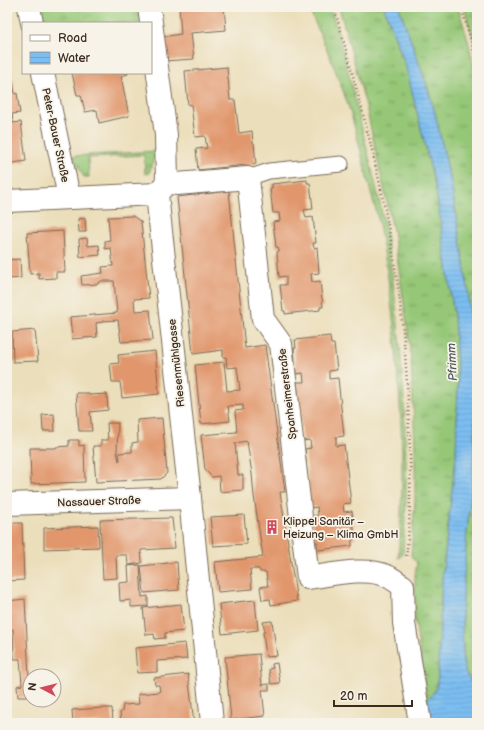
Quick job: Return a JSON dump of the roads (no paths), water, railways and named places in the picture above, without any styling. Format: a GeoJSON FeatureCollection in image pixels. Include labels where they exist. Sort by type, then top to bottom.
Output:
{"type":"FeatureCollection","features":[{"type":"Feature","properties":{"kind":"street"},"geometry":{"type":"LineString","coordinates":[[29,7],[32,22]]}},
{"type":"Feature","properties":{"kind":"street","name":"Riesenmühlgasse"},"geometry":{"type":"LineString","coordinates":[[149,7],[151,22]]}},
{"type":"Feature","properties":{"kind":"street","name":"Riesenmühlgasse"},"geometry":{"type":"LineString","coordinates":[[152,30],[166,136],[162,188],[212,723]]}},
{"type":"Feature","properties":{"kind":"street","name":"Peter-Bauer Straße"},"geometry":{"type":"LineString","coordinates":[[43,74],[69,197]]}},
{"type":"Feature","properties":{"kind":"street"},"geometry":{"type":"LineString","coordinates":[[7,201],[69,197],[162,188],[177,184],[248,178]]}},
{"type":"Feature","properties":{"kind":"street","name":"Spanheimerstraße"},"geometry":{"type":"LineString","coordinates":[[248,178],[264,320],[281,344],[308,578],[360,571],[375,572],[386,575],[403,586],[404,623],[420,723]]}},
{"type":"Feature","properties":{"kind":"street","name":"Nassauer Straße"},"geometry":{"type":"LineString","coordinates":[[7,504],[190,498]]}},
{"type":"Feature","properties":{"kind":"lane"},"geometry":{"type":"LineString","coordinates":[[248,178],[269,171],[341,164]]}},
{"type":"Feature","properties":{"kind":"water"},"geometry":{"type":"Polygon","coordinates":[[[384,7],[399,7],[435,113],[451,183],[468,289],[475,418],[472,483],[467,531],[462,614],[463,662],[466,674],[472,683],[477,687],[477,723],[430,723],[427,700],[435,690],[437,680],[442,579],[456,456],[458,383],[454,316],[436,190],[406,67],[384,7]]]}},
{"type":"Feature","properties":{"kind":"place","name":"Klippel Sanitär – Heizung – Klima GmbH"},"geometry":{"type":"Point","coordinates":[272,527]}},
{"type":"Feature","properties":{"kind":"water label","name":"Pfrimm"},"geometry":{"type":"Point","coordinates":[452,362]}}]}
